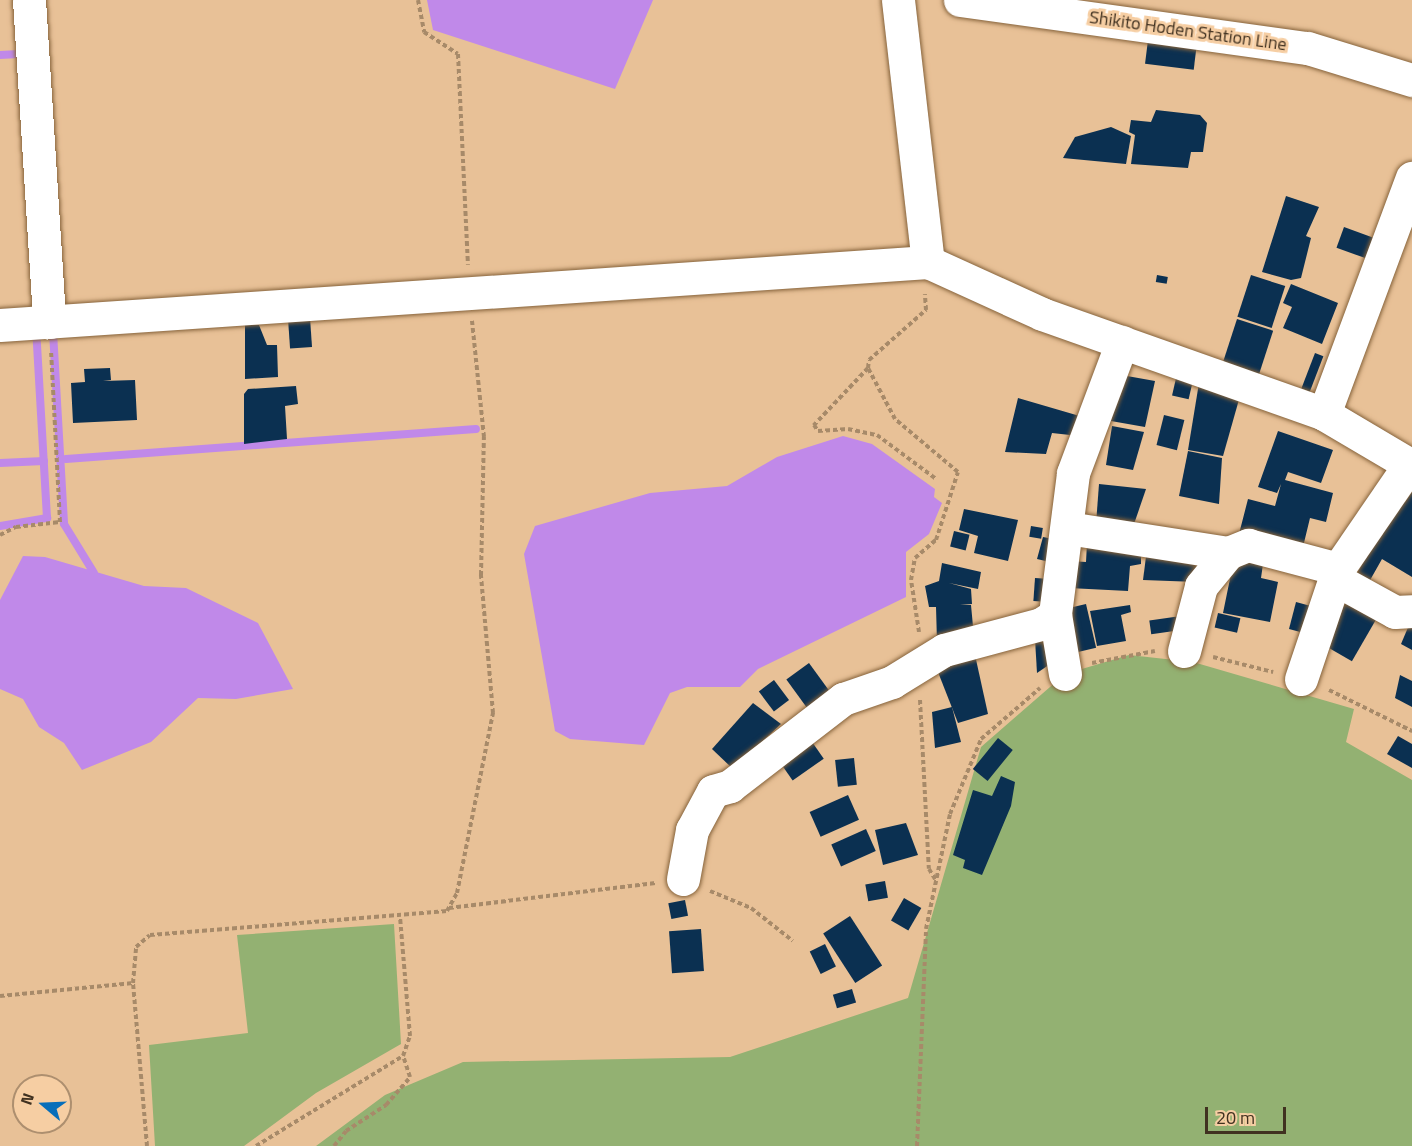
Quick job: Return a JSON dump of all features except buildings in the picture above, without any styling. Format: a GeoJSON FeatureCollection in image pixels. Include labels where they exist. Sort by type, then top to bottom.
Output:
{"type":"FeatureCollection","features":[{"type":"Feature","properties":{"kind":"street"},"geometry":{"type":"LineString","coordinates":[[28,0],[49,322]]}},
{"type":"Feature","properties":{"kind":"street"},"geometry":{"type":"LineString","coordinates":[[898,0],[922,262]]}},
{"type":"Feature","properties":{"kind":"street","name":"Shikito Hoden Station Line"},"geometry":{"type":"LineString","coordinates":[[960,0],[1308,48],[1412,80]]}},
{"type":"Feature","properties":{"kind":"street"},"geometry":{"type":"LineString","coordinates":[[1324,414],[1400,246],[1412,177]]}},
{"type":"Feature","properties":{"kind":"street"},"geometry":{"type":"LineString","coordinates":[[0,324],[470,295],[922,262],[1042,314],[1324,414],[1411,465],[1337,574],[1301,679]]}},
{"type":"Feature","properties":{"kind":"street"},"geometry":{"type":"LineString","coordinates":[[1065,674],[1055,615],[1068,528],[1073,473],[1122,342]]}},
{"type":"Feature","properties":{"kind":"street"},"geometry":{"type":"LineString","coordinates":[[1068,528],[1228,553]]}},
{"type":"Feature","properties":{"kind":"street"},"geometry":{"type":"LineString","coordinates":[[1184,651],[1201,586],[1228,553],[1248,545],[1337,574],[1395,612],[1412,611]]}},
{"type":"Feature","properties":{"kind":"street"},"geometry":{"type":"LineString","coordinates":[[683,879],[692,830],[695,796],[843,699],[920,667],[944,650],[1041,624],[1055,615]]}},
{"type":"Feature","properties":{"kind":"path"},"geometry":{"type":"LineString","coordinates":[[418,0],[424,32],[458,54],[470,295],[484,437],[481,575],[493,713],[457,893],[448,908]]}},
{"type":"Feature","properties":{"kind":"path"},"geometry":{"type":"LineString","coordinates":[[922,262],[929,306],[869,360],[868,369],[882,404],[895,419],[958,472],[936,540],[915,558],[911,580],[920,667],[929,869],[936,880]]}},
{"type":"Feature","properties":{"kind":"path"},"geometry":{"type":"LineString","coordinates":[[0,535],[16,527],[60,522],[49,322]]}},
{"type":"Feature","properties":{"kind":"path"},"geometry":{"type":"LineString","coordinates":[[868,369],[814,425],[818,431],[848,429],[877,435],[936,479]]}},
{"type":"Feature","properties":{"kind":"path"},"geometry":{"type":"LineString","coordinates":[[917,1146],[927,929],[936,880],[970,756],[1010,711],[1065,674],[1105,658],[1184,651],[1301,679],[1412,731]]}},
{"type":"Feature","properties":{"kind":"path"},"geometry":{"type":"LineString","coordinates":[[147,1146],[133,983],[136,947],[150,935],[400,916],[683,879],[751,908],[793,941]]}},
{"type":"Feature","properties":{"kind":"path"},"geometry":{"type":"LineString","coordinates":[[334,1146],[346,1131],[386,1105],[410,1077],[403,1056],[410,1036],[400,916]]}},
{"type":"Feature","properties":{"kind":"path"},"geometry":{"type":"LineString","coordinates":[[0,996],[133,983]]}},
{"type":"Feature","properties":{"kind":"path"},"geometry":{"type":"LineString","coordinates":[[256,1146],[403,1056]]}},
{"type":"Feature","properties":{"kind":"green space"},"geometry":{"type":"Polygon","coordinates":[[[1129,655],[1193,662],[1354,709],[1346,742],[1412,780],[1412,1146],[316,1146],[385,1095],[463,1062],[730,1057],[908,998],[981,747],[1065,674],[1129,655]]]}},
{"type":"Feature","properties":{"kind":"green space"},"geometry":{"type":"Polygon","coordinates":[[[394,924],[401,1044],[316,1093],[244,1146],[155,1146],[149,1045],[248,1033],[237,935],[394,924]]]}},
{"type":"Feature","properties":{"kind":"shaded area"},"geometry":{"type":"Polygon","coordinates":[[[427,0],[653,0],[615,89],[433,30],[427,0]]]}},
{"type":"Feature","properties":{"kind":"shaded area"},"geometry":{"type":"Polygon","coordinates":[[[843,436],[872,444],[935,489],[934,497],[942,503],[929,534],[906,552],[906,597],[758,669],[740,687],[687,687],[670,693],[644,745],[570,739],[555,731],[524,554],[535,526],[650,493],[727,486],[777,457],[843,436]]]}},
{"type":"Feature","properties":{"kind":"shaded area"},"geometry":{"type":"Polygon","coordinates":[[[23,556],[45,557],[144,586],[186,588],[258,623],[293,689],[236,699],[198,698],[151,742],[82,770],[64,743],[39,727],[23,699],[0,689],[0,600],[23,556]]]}},
{"type":"Feature","properties":{"kind":"waterway"},"geometry":{"type":"LineString","coordinates":[[0,55],[19,54]]}},
{"type":"Feature","properties":{"kind":"waterway"},"geometry":{"type":"LineString","coordinates":[[0,526],[47,518],[36,330]]}},
{"type":"Feature","properties":{"kind":"waterway"},"geometry":{"type":"LineString","coordinates":[[59,332],[53,332],[64,524],[94,573]]}},
{"type":"Feature","properties":{"kind":"waterway"},"geometry":{"type":"LineString","coordinates":[[66,459],[476,429]]}},
{"type":"Feature","properties":{"kind":"waterway"},"geometry":{"type":"LineString","coordinates":[[0,463],[44,461]]}}]}
